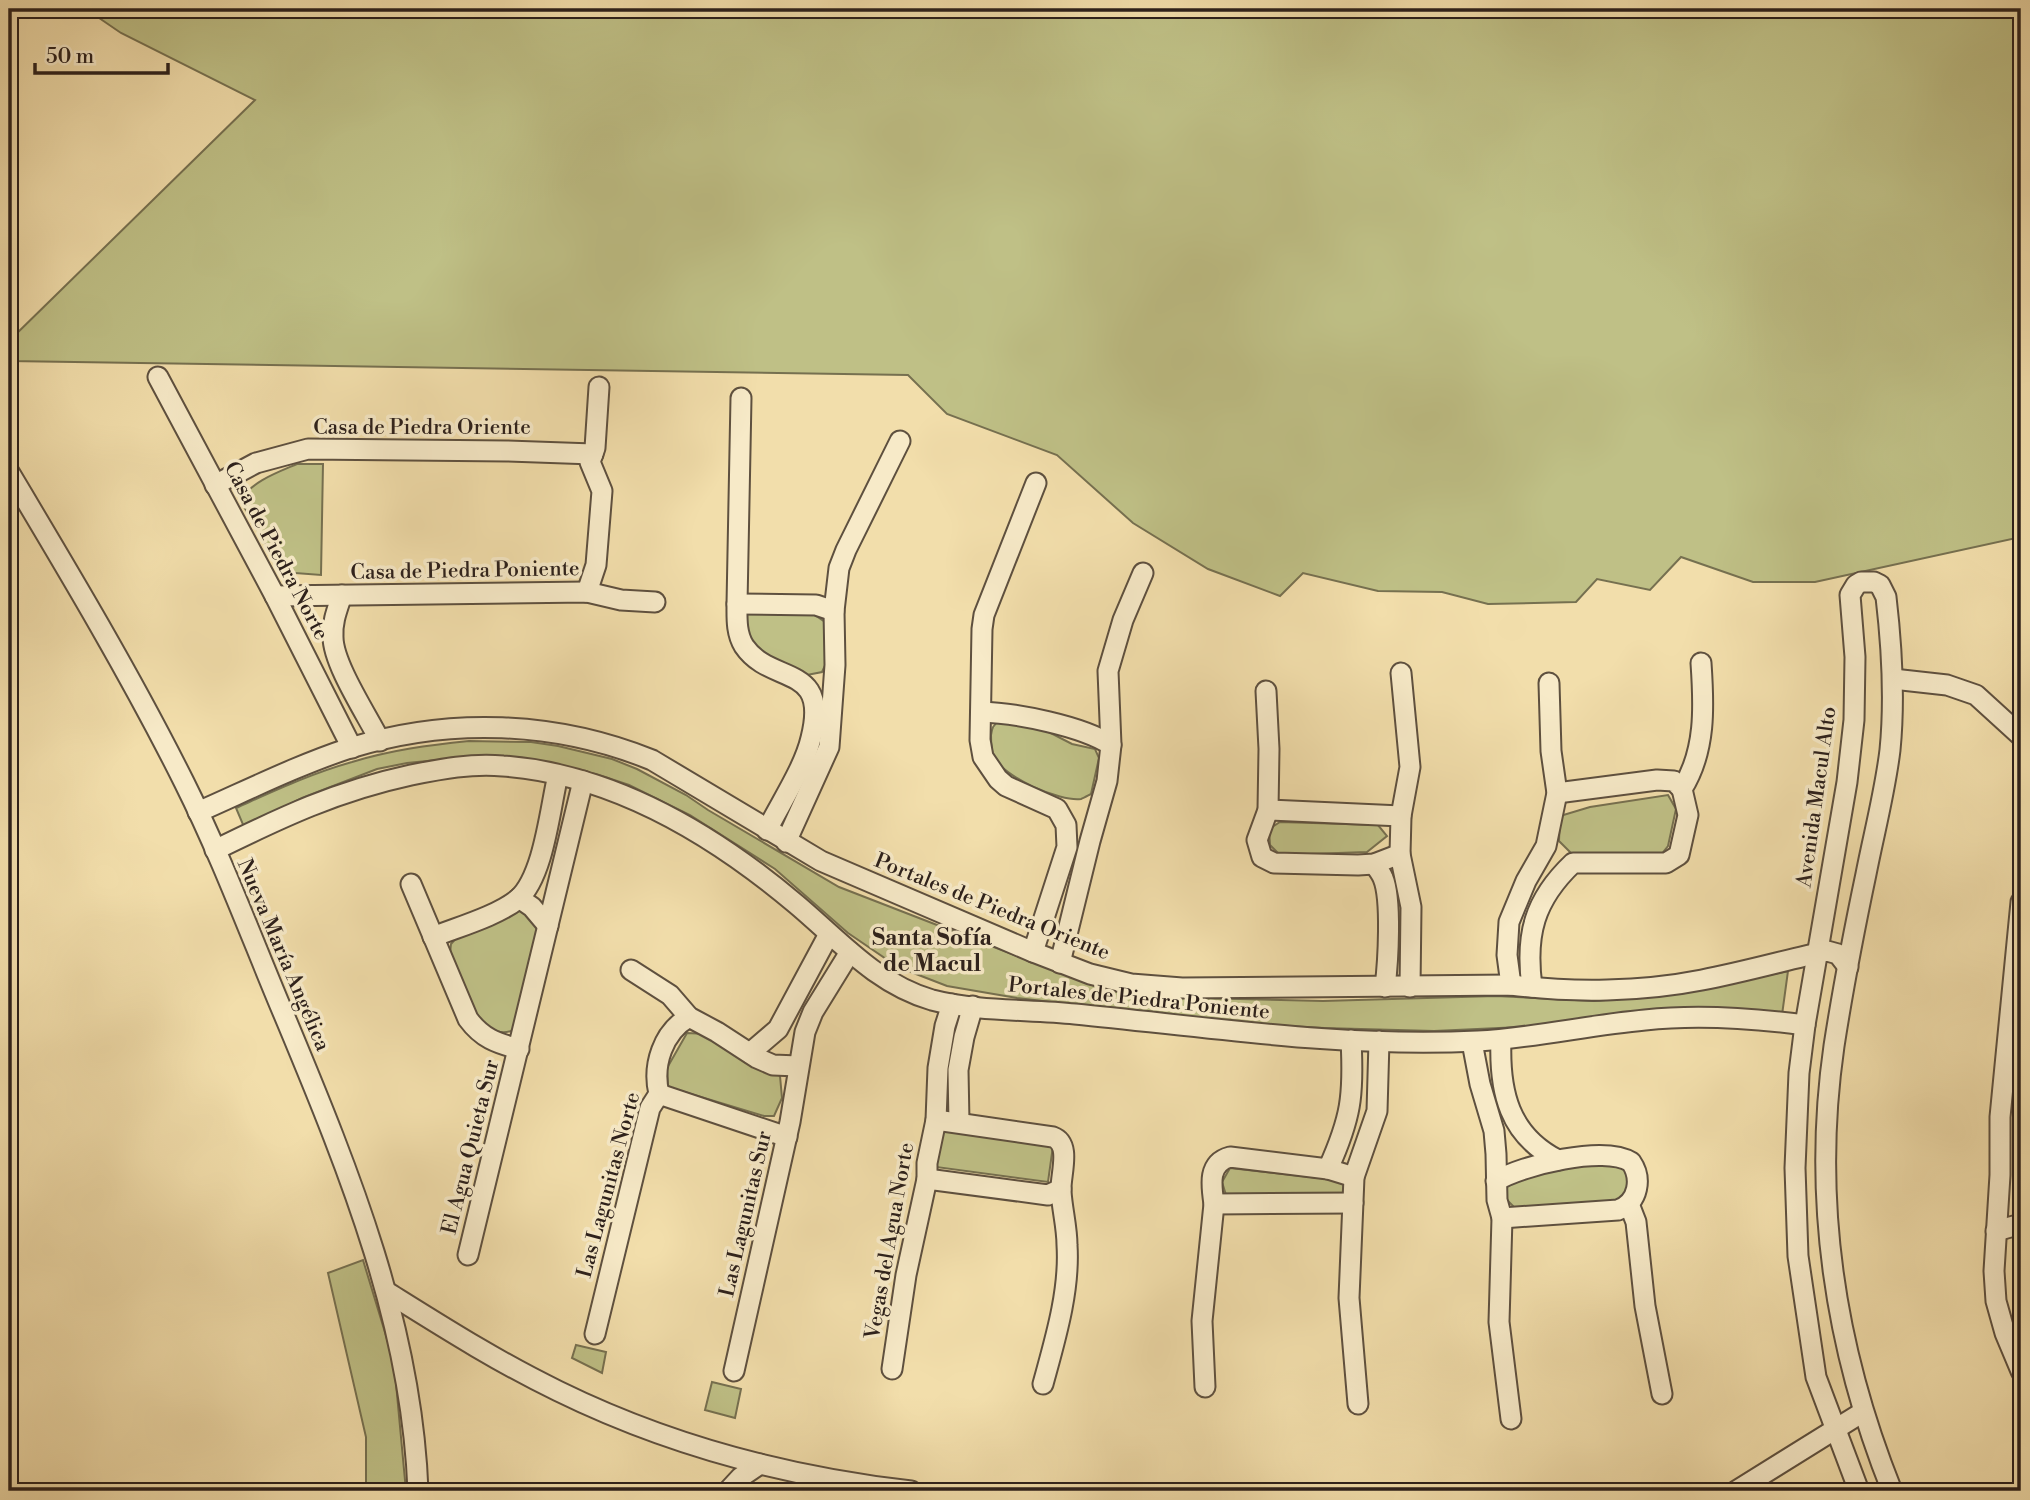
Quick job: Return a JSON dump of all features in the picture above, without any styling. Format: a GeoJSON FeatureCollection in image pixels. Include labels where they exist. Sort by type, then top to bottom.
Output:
{"type":"FeatureCollection","features":[{"type":"Feature","properties":{"kind":"street","name":"Casa de Piedra Norte"},"geometry":{"type":"LineString","coordinates":[[158,377],[275,596],[352,748]]}},
{"type":"Feature","properties":{"kind":"street"},"geometry":{"type":"LineString","coordinates":[[587,592],[596,565],[602,491],[590,462],[597,430],[599,387]]}},
{"type":"Feature","properties":{"kind":"street"},"geometry":{"type":"LineString","coordinates":[[741,398],[738,630],[746,648],[765,664],[803,682],[811,692],[814,707],[811,739],[767,830]]}},
{"type":"Feature","properties":{"kind":"street"},"geometry":{"type":"LineString","coordinates":[[786,842],[829,747],[835,665],[834,611],[839,568],[900,441]]}},
{"type":"Feature","properties":{"kind":"street","name":"Casa de Piedra Oriente"},"geometry":{"type":"LineString","coordinates":[[215,485],[256,463],[308,449],[593,454]]}},
{"type":"Feature","properties":{"kind":"street","name":"Nueva María Angélica"},"geometry":{"type":"LineString","coordinates":[[9,472],[85,598],[198,813],[337,1142],[387,1292],[402,1354],[411,1408],[418,1491]]}},
{"type":"Feature","properties":{"kind":"street"},"geometry":{"type":"LineString","coordinates":[[1036,483],[984,615],[980,740],[983,757],[989,769],[1006,786],[1057,809],[1082,811],[1101,803]]}},
{"type":"Feature","properties":{"kind":"street"},"geometry":{"type":"LineString","coordinates":[[1060,963],[1107,781],[1111,745],[1108,671],[1123,620],[1143,573]]}},
{"type":"Feature","properties":{"kind":"street","name":"Avenida Macul Alto"},"geometry":{"type":"LineString","coordinates":[[1859,1491],[1816,1377],[1803,1297],[1796,1215],[1796,1133],[1805,1025],[1847,782],[1854,720],[1855,657],[1850,595],[1861,582],[1880,585],[1886,597],[1892,679],[1890,748],[1885,789],[1834,1048],[1826,1139],[1828,1230],[1833,1276],[1850,1367],[1863,1412],[1892,1491]]}},
{"type":"Feature","properties":{"kind":"street","name":"Casa de Piedra Poniente"},"geometry":{"type":"LineString","coordinates":[[275,596],[587,592],[621,600],[655,602]]}},
{"type":"Feature","properties":{"kind":"street","name":"Casa de Piedra Norte"},"geometry":{"type":"LineString","coordinates":[[342,595],[334,618],[333,640],[340,663],[380,741]]}},
{"type":"Feature","properties":{"kind":"street"},"geometry":{"type":"LineString","coordinates":[[737,604],[816,605],[834,611]]}},
{"type":"Feature","properties":{"kind":"street"},"geometry":{"type":"LineString","coordinates":[[1682,789],[1690,777],[1702,734],[1701,663]]}},
{"type":"Feature","properties":{"kind":"street"},"geometry":{"type":"LineString","coordinates":[[803,682],[822,679],[830,674],[835,665]]}},
{"type":"Feature","properties":{"kind":"street"},"geometry":{"type":"LineString","coordinates":[[1401,673],[1410,767],[1401,816],[1400,854],[1410,907],[1410,987]]}},
{"type":"Feature","properties":{"kind":"street"},"geometry":{"type":"LineString","coordinates":[[1892,679],[1947,685],[1976,695],[2021,736]]}},
{"type":"Feature","properties":{"kind":"street"},"geometry":{"type":"LineString","coordinates":[[1511,985],[1507,955],[1509,922],[1526,881],[1546,846],[1557,793],[1551,751],[1549,682]]}},
{"type":"Feature","properties":{"kind":"street"},"geometry":{"type":"LineString","coordinates":[[1266,691],[1268,810],[1257,840],[1258,850],[1268,862],[1374,864],[1400,854]]}},
{"type":"Feature","properties":{"kind":"street"},"geometry":{"type":"LineString","coordinates":[[981,712],[1012,714],[1094,734],[1111,745]]}},
{"type":"Feature","properties":{"kind":"street","name":"Portales de Piedra Oriente"},"geometry":{"type":"LineString","coordinates":[[198,813],[292,770],[352,748],[444,729],[523,729],[572,735],[625,749],[652,760],[821,862],[1032,952],[1112,980],[1153,986],[1511,985],[1623,989],[1700,981],[1816,956]]}},
{"type":"Feature","properties":{"kind":"street","name":"Portales de Piedra Poniente"},"geometry":{"type":"LineString","coordinates":[[215,850],[320,801],[369,785],[453,768],[489,765],[522,768],[583,781],[668,816],[720,846],[771,884],[878,975],[912,993],[952,1004],[1075,1014],[1262,1035],[1379,1041],[1501,1040],[1671,1018],[1747,1018],[1805,1025]]}},
{"type":"Feature","properties":{"kind":"street"},"geometry":{"type":"LineString","coordinates":[[433,937],[519,898],[536,872],[558,775]]}},
{"type":"Feature","properties":{"kind":"street"},"geometry":{"type":"LineString","coordinates":[[1546,846],[1573,863],[1666,863],[1679,855],[1685,835],[1688,816],[1682,789],[1674,781],[1657,780],[1557,793]]}},
{"type":"Feature","properties":{"kind":"street","name":"El Agua Quieta Sur"},"geometry":{"type":"LineString","coordinates":[[468,1255],[583,781]]}},
{"type":"Feature","properties":{"kind":"street"},"geometry":{"type":"LineString","coordinates":[[1032,952],[1067,847],[1066,825],[1057,809]]}},
{"type":"Feature","properties":{"kind":"street"},"geometry":{"type":"LineString","coordinates":[[1268,810],[1401,816]]}},
{"type":"Feature","properties":{"kind":"street"},"geometry":{"type":"LineString","coordinates":[[1833,858],[1852,855],[1859,859],[1867,871]]}},
{"type":"Feature","properties":{"kind":"street"},"geometry":{"type":"LineString","coordinates":[[1532,987],[1528,957],[1535,919],[1552,886],[1573,863]]}},
{"type":"Feature","properties":{"kind":"street"},"geometry":{"type":"LineString","coordinates":[[1374,864],[1384,879],[1386,900],[1388,954],[1385,987]]}},
{"type":"Feature","properties":{"kind":"street"},"geometry":{"type":"LineString","coordinates":[[411,884],[462,1006],[475,1028],[491,1041],[519,1049]]}},
{"type":"Feature","properties":{"kind":"street"},"geometry":{"type":"LineString","coordinates":[[519,898],[532,907],[548,926]]}},
{"type":"Feature","properties":{"kind":"street"},"geometry":{"type":"LineString","coordinates":[[2021,902],[2014,1041],[2000,1117],[2000,1175],[1994,1271],[1996,1301],[2005,1333],[2021,1371]]}},
{"type":"Feature","properties":{"kind":"street"},"geometry":{"type":"LineString","coordinates":[[750,1053],[778,1029],[829,934]]}},
{"type":"Feature","properties":{"kind":"street"},"geometry":{"type":"LineString","coordinates":[[1816,956],[1827,951],[1839,954],[1848,967]]}},
{"type":"Feature","properties":{"kind":"street","name":"Las Lagunitas Sur"},"geometry":{"type":"LineString","coordinates":[[734,1371],[787,1137],[805,1032],[813,1012],[850,952]]}},
{"type":"Feature","properties":{"kind":"street"},"geometry":{"type":"LineString","coordinates":[[631,970],[670,995],[689,1017],[750,1053],[773,1065],[798,1066]]}},
{"type":"Feature","properties":{"kind":"street","name":"Vegas del Agua Norte"},"geometry":{"type":"LineString","coordinates":[[892,1369],[906,1275],[927,1179],[927,1163],[936,1120],[938,1068],[945,1026],[952,1004]]}},
{"type":"Feature","properties":{"kind":"street"},"geometry":{"type":"LineString","coordinates":[[959,1122],[958,1070],[973,1006]]}},
{"type":"Feature","properties":{"kind":"street","name":"Las Lagunitas Norte"},"geometry":{"type":"LineString","coordinates":[[595,1334],[649,1108],[659,1094],[655,1079],[657,1057],[678,1023],[689,1017]]}},
{"type":"Feature","properties":{"kind":"street"},"geometry":{"type":"LineString","coordinates":[[1328,1170],[1348,1121],[1353,1077],[1351,1040]]}},
{"type":"Feature","properties":{"kind":"street"},"geometry":{"type":"LineString","coordinates":[[1501,1040],[1501,1067],[1513,1117],[1528,1140],[1558,1160]]}},
{"type":"Feature","properties":{"kind":"street"},"geometry":{"type":"LineString","coordinates":[[1358,1404],[1349,1298],[1354,1177],[1377,1111],[1379,1041]]}},
{"type":"Feature","properties":{"kind":"street"},"geometry":{"type":"LineString","coordinates":[[1472,1042],[1480,1084],[1494,1131],[1497,1200],[1502,1218],[1499,1322],[1511,1419]]}},
{"type":"Feature","properties":{"kind":"street"},"geometry":{"type":"LineString","coordinates":[[659,1094],[787,1137]]}},
{"type":"Feature","properties":{"kind":"street"},"geometry":{"type":"LineString","coordinates":[[936,1120],[1053,1137],[1062,1142],[1064,1148],[1061,1189],[1068,1247],[1057,1326],[1043,1384]]}},
{"type":"Feature","properties":{"kind":"street"},"geometry":{"type":"LineString","coordinates":[[1796,1133],[1803,1143],[1810,1145],[1816,1145],[1826,1139]]}},
{"type":"Feature","properties":{"kind":"street"},"geometry":{"type":"LineString","coordinates":[[1496,1181],[1522,1169],[1558,1160],[1609,1155],[1627,1159],[1634,1165],[1638,1177],[1636,1192],[1629,1204],[1611,1211],[1502,1218]]}},
{"type":"Feature","properties":{"kind":"street"},"geometry":{"type":"LineString","coordinates":[[1205,1387],[1202,1321],[1214,1204],[1212,1175],[1215,1166],[1230,1157],[1328,1170],[1354,1177]]}},
{"type":"Feature","properties":{"kind":"street"},"geometry":{"type":"LineString","coordinates":[[927,1179],[1048,1195],[1061,1189]]}},
{"type":"Feature","properties":{"kind":"street"},"geometry":{"type":"LineString","coordinates":[[1214,1204],[1353,1203]]}},
{"type":"Feature","properties":{"kind":"street"},"geometry":{"type":"LineString","coordinates":[[1629,1204],[1636,1222],[1645,1306],[1662,1394]]}},
{"type":"Feature","properties":{"kind":"street"},"geometry":{"type":"LineString","coordinates":[[1996,1231],[2021,1224]]}},
{"type":"Feature","properties":{"kind":"street"},"geometry":{"type":"LineString","coordinates":[[387,1292],[484,1353],[558,1392],[651,1431],[760,1464],[818,1477],[911,1491]]}},
{"type":"Feature","properties":{"kind":"street"},"geometry":{"type":"LineString","coordinates":[[1736,1491],[1835,1432],[1863,1412]]}},
{"type":"Feature","properties":{"kind":"street"},"geometry":{"type":"LineString","coordinates":[[715,1452],[722,1466],[728,1491]]}},
{"type":"Feature","properties":{"kind":"street"},"geometry":{"type":"LineString","coordinates":[[728,1491],[742,1476],[760,1464]]}},
{"type":"Feature","properties":{"kind":"green space"},"geometry":{"type":"Polygon","coordinates":[[[86,9],[2021,9],[2021,537],[1815,582],[1753,582],[1681,557],[1650,590],[1597,579],[1576,602],[1488,604],[1442,592],[1378,591],[1303,573],[1280,596],[1208,569],[1133,523],[1057,455],[947,414],[908,375],[9,361],[9,341],[255,100],[121,33],[86,9]]]}},
{"type":"Feature","properties":{"kind":"green space"},"geometry":{"type":"Polygon","coordinates":[[[297,464],[323,464],[321,575],[282,572],[240,500],[258,483],[297,464]]]}},
{"type":"Feature","properties":{"kind":"green space"},"geometry":{"type":"Polygon","coordinates":[[[809,611],[825,622],[829,657],[822,672],[807,675],[781,665],[754,647],[746,630],[747,612],[809,611]]]}},
{"type":"Feature","properties":{"kind":"green space"},"geometry":{"type":"Polygon","coordinates":[[[999,721],[1041,728],[1072,744],[1095,749],[1099,758],[1091,794],[1081,799],[1060,797],[1033,787],[999,765],[994,757],[991,735],[994,725],[999,721]]]}},
{"type":"Feature","properties":{"kind":"green space"},"geometry":{"type":"Polygon","coordinates":[[[469,741],[531,742],[612,759],[686,795],[839,887],[1105,990],[1153,997],[1323,1001],[1496,996],[1594,1001],[1685,993],[1788,971],[1782,1015],[1434,1031],[1324,1028],[1233,1023],[1017,998],[947,986],[898,967],[848,933],[775,869],[690,815],[629,785],[596,774],[529,761],[468,757],[377,769],[302,798],[244,827],[236,808],[337,766],[381,754],[469,741]]]}},
{"type":"Feature","properties":{"kind":"green space"},"geometry":{"type":"Polygon","coordinates":[[[1668,795],[1676,809],[1668,846],[1660,856],[1572,854],[1559,841],[1560,816],[1590,807],[1668,795]]]}},
{"type":"Feature","properties":{"kind":"green space"},"geometry":{"type":"Polygon","coordinates":[[[1280,822],[1378,825],[1387,836],[1367,852],[1280,855],[1270,845],[1269,829],[1280,822]]]}},
{"type":"Feature","properties":{"kind":"green space"},"geometry":{"type":"Polygon","coordinates":[[[523,909],[538,926],[514,1028],[511,1031],[499,1032],[479,1018],[450,954],[451,944],[457,937],[523,909]]]}},
{"type":"Feature","properties":{"kind":"green space"},"geometry":{"type":"Polygon","coordinates":[[[687,1033],[706,1034],[780,1076],[782,1098],[774,1116],[764,1116],[668,1087],[667,1068],[687,1033]]]}},
{"type":"Feature","properties":{"kind":"green space"},"geometry":{"type":"Polygon","coordinates":[[[941,1130],[1053,1146],[1048,1182],[936,1167],[941,1130]]]}},
{"type":"Feature","properties":{"kind":"green space"},"geometry":{"type":"Polygon","coordinates":[[[1609,1163],[1627,1170],[1630,1186],[1619,1201],[1515,1208],[1506,1199],[1504,1188],[1527,1173],[1609,1163]]]}},
{"type":"Feature","properties":{"kind":"green space"},"geometry":{"type":"Polygon","coordinates":[[[1230,1168],[1328,1179],[1345,1184],[1345,1195],[1226,1195],[1222,1182],[1230,1168]]]}},
{"type":"Feature","properties":{"kind":"green space"},"geometry":{"type":"Polygon","coordinates":[[[363,1260],[394,1362],[406,1491],[366,1491],[366,1437],[328,1273],[363,1260]]]}},
{"type":"Feature","properties":{"kind":"green space"},"geometry":{"type":"Polygon","coordinates":[[[576,1345],[606,1352],[602,1373],[572,1358],[576,1345]]]}},
{"type":"Feature","properties":{"kind":"green space"},"geometry":{"type":"Polygon","coordinates":[[[712,1382],[741,1389],[735,1418],[705,1410],[712,1382]]]}},
{"type":"Feature","properties":{"kind":"district","name":"Santa Sofía de Macul"},"geometry":{"type":"Point","coordinates":[932,951]}}]}
